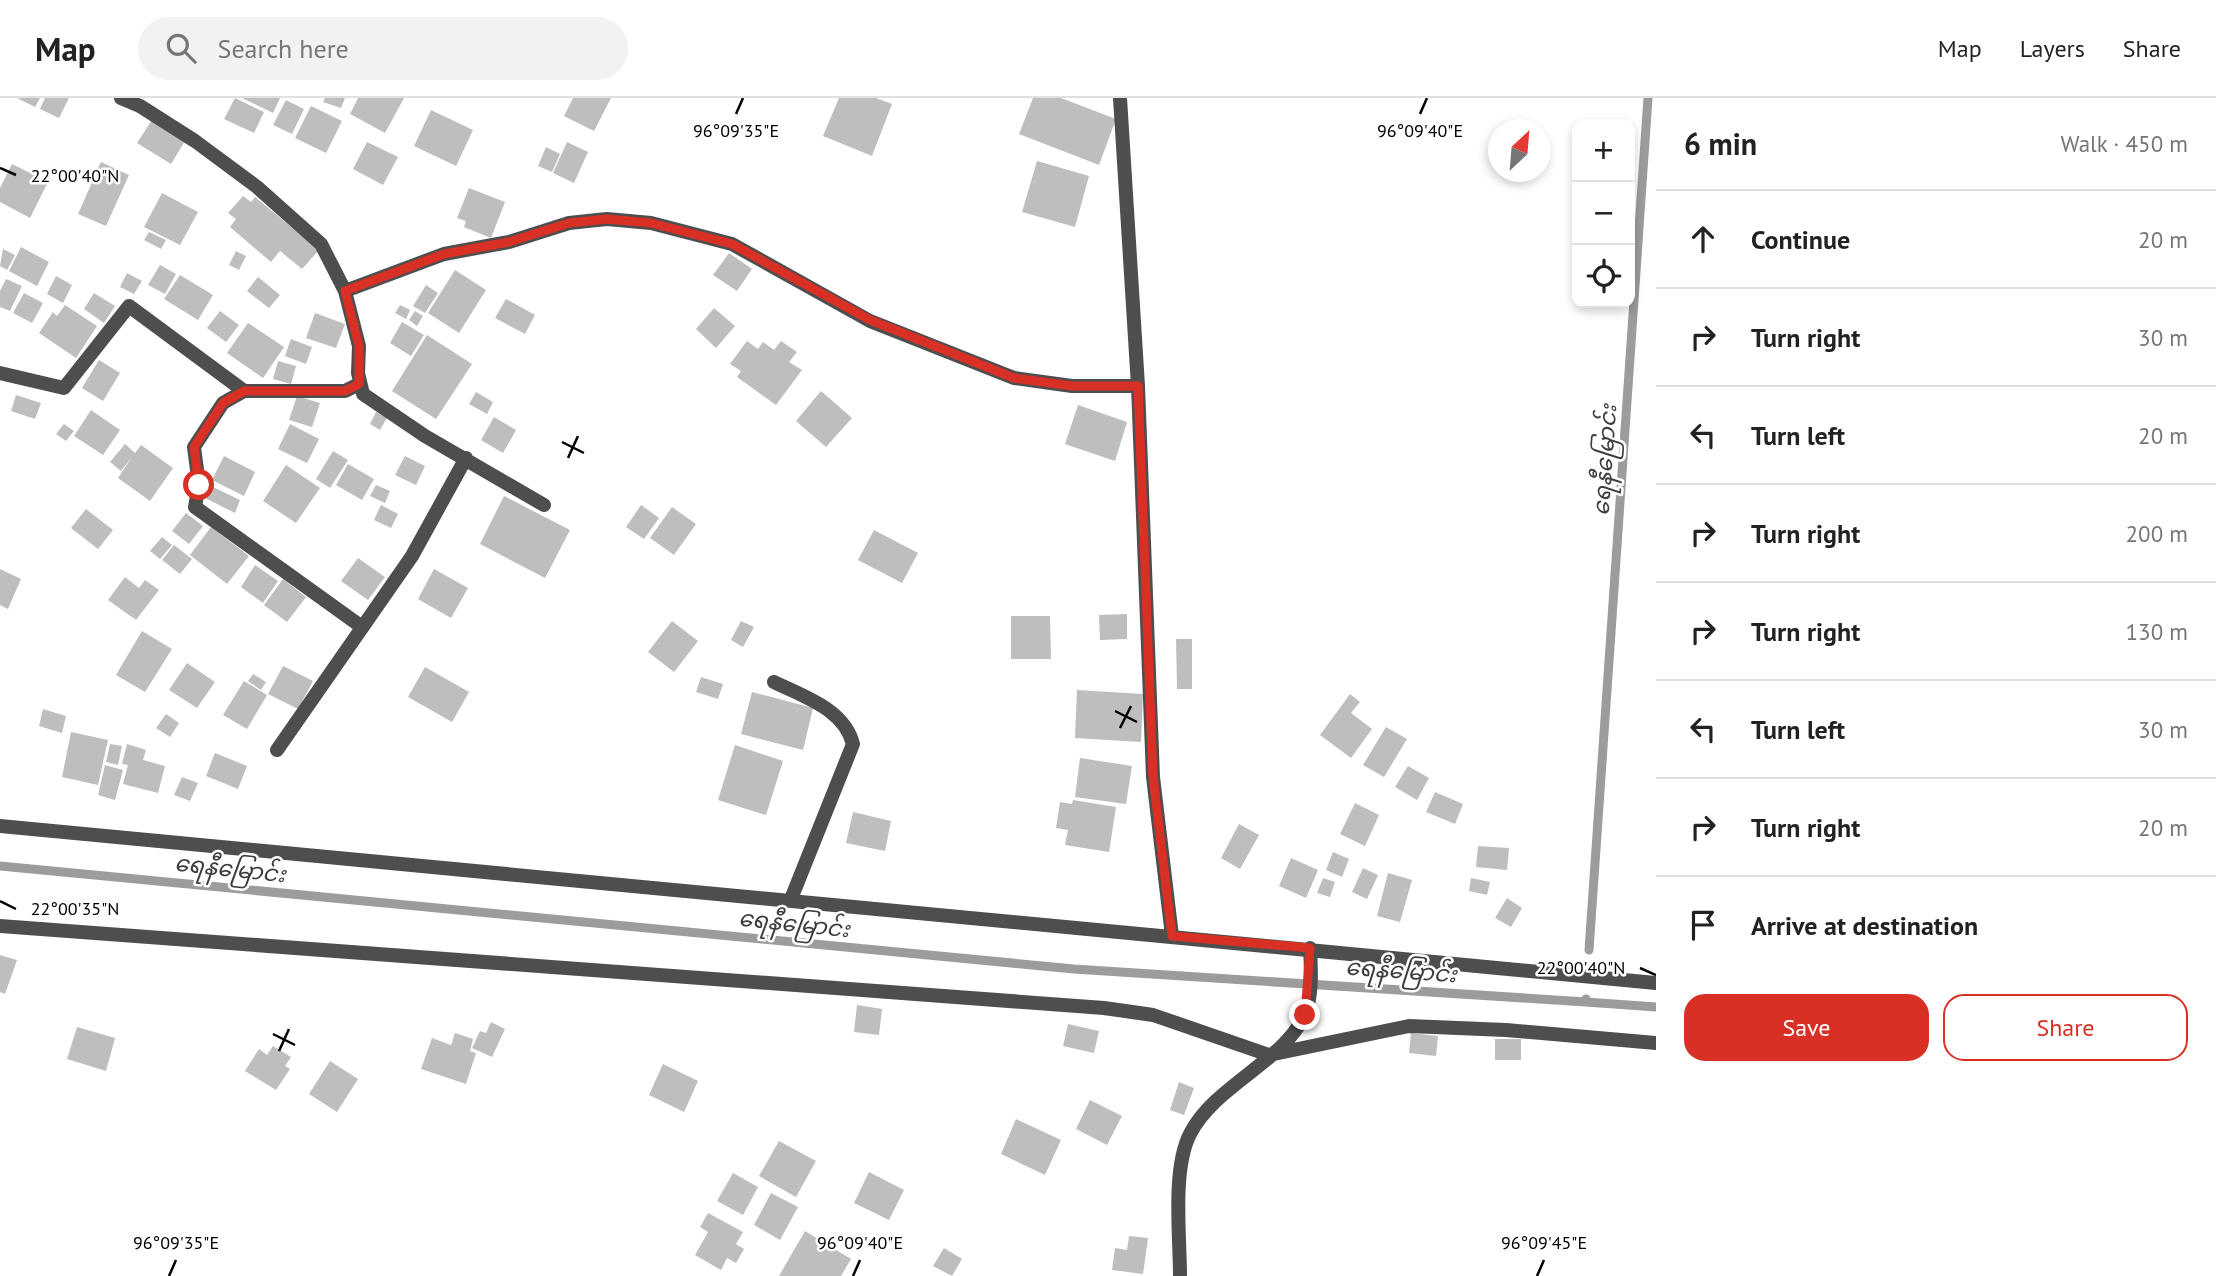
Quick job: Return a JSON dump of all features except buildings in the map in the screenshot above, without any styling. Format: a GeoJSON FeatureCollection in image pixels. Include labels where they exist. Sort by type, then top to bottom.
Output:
{"type":"FeatureCollection","features":[{"type":"Feature","properties":{"kind":"street"},"geometry":{"type":"LineString","coordinates":[[121,98],[140,106],[195,141],[257,187],[321,244],[345,291],[359,346],[359,384],[363,394],[544,505]]}},
{"type":"Feature","properties":{"kind":"street"},"geometry":{"type":"LineString","coordinates":[[1121,98],[1138,386],[1153,777],[1172,936]]}},
{"type":"Feature","properties":{"kind":"street"},"geometry":{"type":"LineString","coordinates":[[345,291],[444,254],[509,242],[569,223],[607,219],[651,223],[732,244],[870,320],[1014,378],[1072,386],[1138,386]]}},
{"type":"Feature","properties":{"kind":"street"},"geometry":{"type":"LineString","coordinates":[[0,373],[64,388],[129,306],[244,391]]}},
{"type":"Feature","properties":{"kind":"street"},"geometry":{"type":"LineString","coordinates":[[359,384],[345,391],[244,391],[223,403],[194,447],[199,485],[195,507],[362,627]]}},
{"type":"Feature","properties":{"kind":"street"},"geometry":{"type":"LineString","coordinates":[[277,750],[412,556],[466,458]]}},
{"type":"Feature","properties":{"kind":"street"},"geometry":{"type":"LineString","coordinates":[[774,681],[838,718],[849,729],[853,744],[792,899]]}},
{"type":"Feature","properties":{"kind":"street"},"geometry":{"type":"LineString","coordinates":[[0,826],[1656,982]]}},
{"type":"Feature","properties":{"kind":"street"},"geometry":{"type":"LineString","coordinates":[[0,926],[1104,1008],[1153,1016],[1269,1055],[1409,1026],[1656,1043]]}},
{"type":"Feature","properties":{"kind":"street"},"geometry":{"type":"LineString","coordinates":[[1180,1276],[1181,1161],[1190,1133],[1214,1102],[1292,1035],[1305,1015],[1311,970],[1310,948]]}},
{"type":"Feature","properties":{"kind":"waterway","name":"ရေနီမြောင်း"},"geometry":{"type":"LineString","coordinates":[[1589,950],[1648,98]]}},
{"type":"Feature","properties":{"kind":"waterway","name":"ရေနီမြောင်း"},"geometry":{"type":"LineString","coordinates":[[0,866],[1074,969],[1586,1002],[1586,999]]}},
{"type":"Feature","properties":{"kind":"waterway","name":"ရေနီမြောင်း"},"geometry":{"type":"LineString","coordinates":[[1586,1002],[1656,1007]]}},
{"type":"Feature","properties":{"kind":"route"},"geometry":{"type":"LineString","coordinates":[[199,485],[194,447],[223,403],[244,391],[345,391],[359,384],[359,346],[345,291],[444,254],[509,242],[569,223],[607,219],[651,223],[732,244],[870,320],[930,347],[1014,378],[1072,386],[1138,386],[1153,777],[1172,936],[1310,948],[1311,970],[1305,1015]]}}]}
